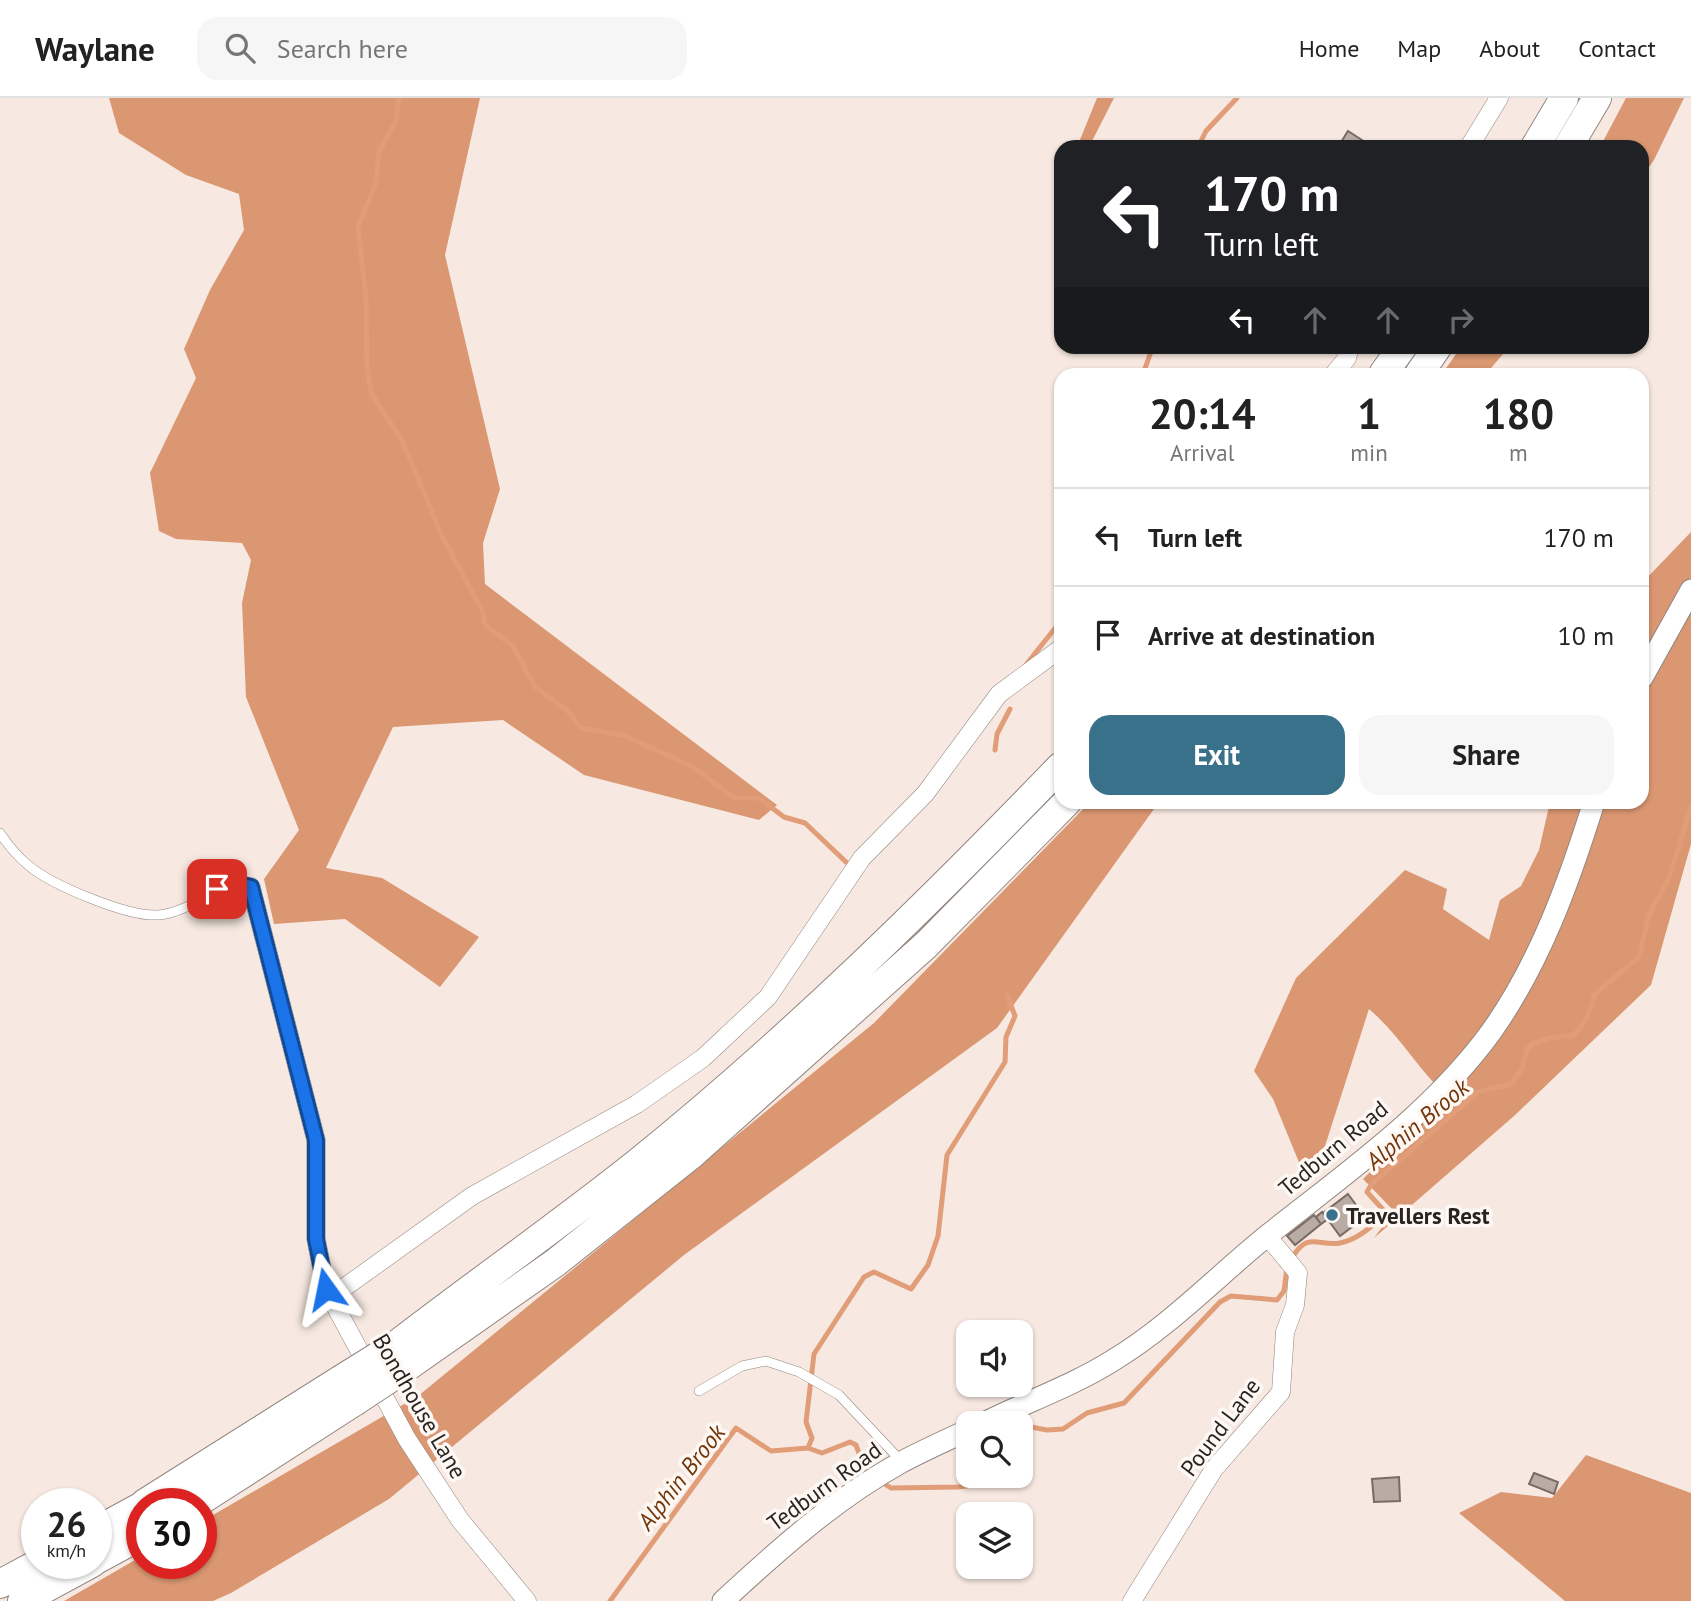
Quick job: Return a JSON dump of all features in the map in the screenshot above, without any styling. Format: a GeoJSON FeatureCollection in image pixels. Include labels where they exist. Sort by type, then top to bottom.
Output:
{"type":"FeatureCollection","features":[{"type":"Feature","properties":{"kind":"highway"},"geometry":{"type":"LineString","coordinates":[[1539,140],[1564,98]]}},
{"type":"Feature","properties":{"kind":"highway"},"geometry":{"type":"LineString","coordinates":[[1572,140],[1597,98]]}},
{"type":"Feature","properties":{"kind":"highway"},"geometry":{"type":"LineString","coordinates":[[400,1357],[636,1164],[780,1041],[891,938],[1054,773]]}},
{"type":"Feature","properties":{"kind":"highway"},"geometry":{"type":"LineString","coordinates":[[173,1488],[347,1391],[555,1263],[691,1155],[926,945],[1060,809]]}},
{"type":"Feature","properties":{"kind":"highway"},"geometry":{"type":"LineString","coordinates":[[217,1488],[347,1391]]}},
{"type":"Feature","properties":{"kind":"highway"},"geometry":{"type":"LineString","coordinates":[[0,1584],[21,1573]]}},
{"type":"Feature","properties":{"kind":"highway"},"geometry":{"type":"LineString","coordinates":[[22,1601],[63,1579]]}},
{"type":"Feature","properties":{"kind":"street"},"geometry":{"type":"LineString","coordinates":[[1473,140],[1499,98]]}},
{"type":"Feature","properties":{"kind":"street"},"geometry":{"type":"LineString","coordinates":[[1649,665],[1691,590]]}},
{"type":"Feature","properties":{"kind":"street"},"geometry":{"type":"LineString","coordinates":[[331,1297],[472,1196],[637,1104],[703,1058],[768,997],[862,858],[925,794],[999,694],[1054,653]]}},
{"type":"Feature","properties":{"kind":"street","name":"Tedburn Road"},"geometry":{"type":"LineString","coordinates":[[1009,1411],[1111,1362],[1152,1334],[1399,1129],[1490,1033],[1541,946],[1569,880],[1592,809]]}},
{"type":"Feature","properties":{"kind":"street","name":"Bondhouse Lane"},"geometry":{"type":"LineString","coordinates":[[251,887],[316,1140],[316,1239],[331,1297],[407,1439],[460,1520],[527,1601]]}},
{"type":"Feature","properties":{"kind":"street","name":"Pound Lane"},"geometry":{"type":"LineString","coordinates":[[1132,1601],[1214,1469],[1281,1392],[1285,1332],[1295,1305],[1298,1273],[1287,1256],[1267,1236]]}},
{"type":"Feature","properties":{"kind":"street","name":"Tedburn Road"},"geometry":{"type":"LineString","coordinates":[[723,1601],[808,1527],[864,1486],[894,1467],[956,1436]]}},
{"type":"Feature","properties":{"kind":"lane"},"geometry":{"type":"LineString","coordinates":[[0,833],[30,868],[111,906],[138,914],[159,915],[179,910],[231,882],[251,887]]}},
{"type":"Feature","properties":{"kind":"lane"},"geometry":{"type":"LineString","coordinates":[[699,1391],[741,1366],[766,1361],[791,1370],[818,1381],[839,1395],[894,1467]]}},
{"type":"Feature","properties":{"kind":"shaded area"},"geometry":{"type":"Polygon","coordinates":[[[109,98],[480,98],[445,255],[500,489],[483,543],[485,584],[777,805],[759,820],[584,775],[503,720],[393,727],[326,868],[382,878],[479,937],[440,987],[345,919],[274,924],[264,879],[299,830],[246,697],[242,603],[251,560],[242,543],[176,539],[159,531],[150,473],[196,378],[184,349],[210,290],[244,230],[239,194],[186,175],[119,133],[109,98]]]}},
{"type":"Feature","properties":{"kind":"shaded area"},"geometry":{"type":"Polygon","coordinates":[[[1097,98],[1114,98],[1093,140],[1080,140],[1097,98]]]}},
{"type":"Feature","properties":{"kind":"shaded area"},"geometry":{"type":"Polygon","coordinates":[[[1626,98],[1684,98],[1649,167],[1649,140],[1604,140],[1626,98]]]}},
{"type":"Feature","properties":{"kind":"shaded area"},"geometry":{"type":"Polygon","coordinates":[[[1456,354],[1503,354],[1491,368],[1446,368],[1456,354]]]}},
{"type":"Feature","properties":{"kind":"shaded area"},"geometry":{"type":"Polygon","coordinates":[[[1691,532],[1691,844],[1651,985],[1514,1116],[1374,1238],[1394,1211],[1363,1179],[1447,1096],[1369,1009],[1316,1174],[1303,1172],[1273,1099],[1254,1071],[1296,978],[1405,870],[1447,889],[1443,909],[1489,940],[1500,900],[1521,886],[1539,850],[1548,809],[1649,809],[1649,576],[1691,532]]]}},
{"type":"Feature","properties":{"kind":"shaded area"},"geometry":{"type":"Polygon","coordinates":[[[1083,809],[1154,809],[997,1028],[684,1255],[389,1499],[231,1593],[213,1601],[64,1601],[102,1579],[112,1579],[112,1573],[126,1565],[126,1579],[217,1579],[217,1513],[418,1396],[874,1023],[1083,809]]]}},
{"type":"Feature","properties":{"kind":"shaded area"},"geometry":{"type":"Polygon","coordinates":[[[1586,1455],[1691,1493],[1691,1601],[1565,1601],[1459,1513],[1501,1492],[1552,1498],[1586,1455]]]}},
{"type":"Feature","properties":{"kind":"building"},"geometry":{"type":"Polygon","coordinates":[[[1348,131],[1362,140],[1342,140],[1348,131]]]}},
{"type":"Feature","properties":{"kind":"building"},"geometry":{"type":"Polygon","coordinates":[[[1348,1194],[1365,1217],[1340,1236],[1323,1213],[1348,1194]]]}},
{"type":"Feature","properties":{"kind":"building"},"geometry":{"type":"Polygon","coordinates":[[[1322,1212],[1328,1219],[1321,1224],[1316,1217],[1322,1212]]]}},
{"type":"Feature","properties":{"kind":"building"},"geometry":{"type":"Polygon","coordinates":[[[1314,1215],[1321,1224],[1295,1245],[1287,1236],[1314,1215]]]}},
{"type":"Feature","properties":{"kind":"building"},"geometry":{"type":"Polygon","coordinates":[[[1534,1473],[1558,1482],[1554,1494],[1529,1484],[1534,1473]]]}},
{"type":"Feature","properties":{"kind":"building"},"geometry":{"type":"Polygon","coordinates":[[[1399,1477],[1400,1501],[1374,1502],[1372,1479],[1399,1477]]]}},
{"type":"Feature","properties":{"kind":"waterway"},"geometry":{"type":"LineString","coordinates":[[399,98],[396,121],[379,152],[376,183],[358,227],[366,298],[367,368],[371,393],[402,440],[442,536],[483,612],[485,625],[513,646],[535,687],[566,709],[581,728],[625,736],[691,766],[735,798],[759,798],[784,817],[805,823],[846,862]]}},
{"type":"Feature","properties":{"kind":"waterway"},"geometry":{"type":"LineString","coordinates":[[1202,140],[1206,131],[1237,98]]}},
{"type":"Feature","properties":{"kind":"waterway"},"geometry":{"type":"LineString","coordinates":[[1145,368],[1150,354]]}},
{"type":"Feature","properties":{"kind":"waterway"},"geometry":{"type":"LineString","coordinates":[[1025,666],[1054,630]]}},
{"type":"Feature","properties":{"kind":"waterway"},"geometry":{"type":"LineString","coordinates":[[995,750],[997,734],[1010,709]]}},
{"type":"Feature","properties":{"kind":"waterway","name":"Alphin Brook"},"geometry":{"type":"LineString","coordinates":[[1292,1258],[1303,1244],[1340,1243],[1370,1227],[1386,1213],[1367,1192],[1371,1185],[1478,1092],[1511,1084],[1522,1069],[1527,1049],[1534,1043],[1574,1035],[1586,1020],[1595,994],[1639,957],[1649,915],[1669,878],[1691,807]]}},
{"type":"Feature","properties":{"kind":"waterway"},"geometry":{"type":"LineString","coordinates":[[808,1448],[812,1438],[806,1422],[814,1354],[864,1277],[874,1272],[911,1289],[928,1265],[938,1236],[947,1155],[1005,1062],[1006,1037],[1015,1016],[1007,995]]}},
{"type":"Feature","properties":{"kind":"waterway","name":"Alphin Brook"},"geometry":{"type":"LineString","coordinates":[[1033,1427],[1063,1429],[1087,1413],[1124,1403],[1220,1302],[1231,1296],[1277,1300],[1284,1291],[1287,1267]]}},
{"type":"Feature","properties":{"kind":"waterway","name":"Alphin Brook"},"geometry":{"type":"LineString","coordinates":[[610,1601],[736,1428],[771,1451],[808,1448],[822,1453],[850,1442],[856,1445],[862,1461],[873,1475]]}},
{"type":"Feature","properties":{"kind":"waterway","name":"Alphin Brook"},"geometry":{"type":"LineString","coordinates":[[880,1481],[891,1488],[956,1487]]}},
{"type":"Feature","properties":{"kind":"place","name":"Travellers Rest"},"geometry":{"type":"Point","coordinates":[1332,1215]}},
{"type":"Feature","properties":{"kind":"route"},"geometry":{"type":"LineString","coordinates":[[217,889],[231,882],[251,887],[295,1049],[316,1140],[316,1239],[326,1289]]}}]}
